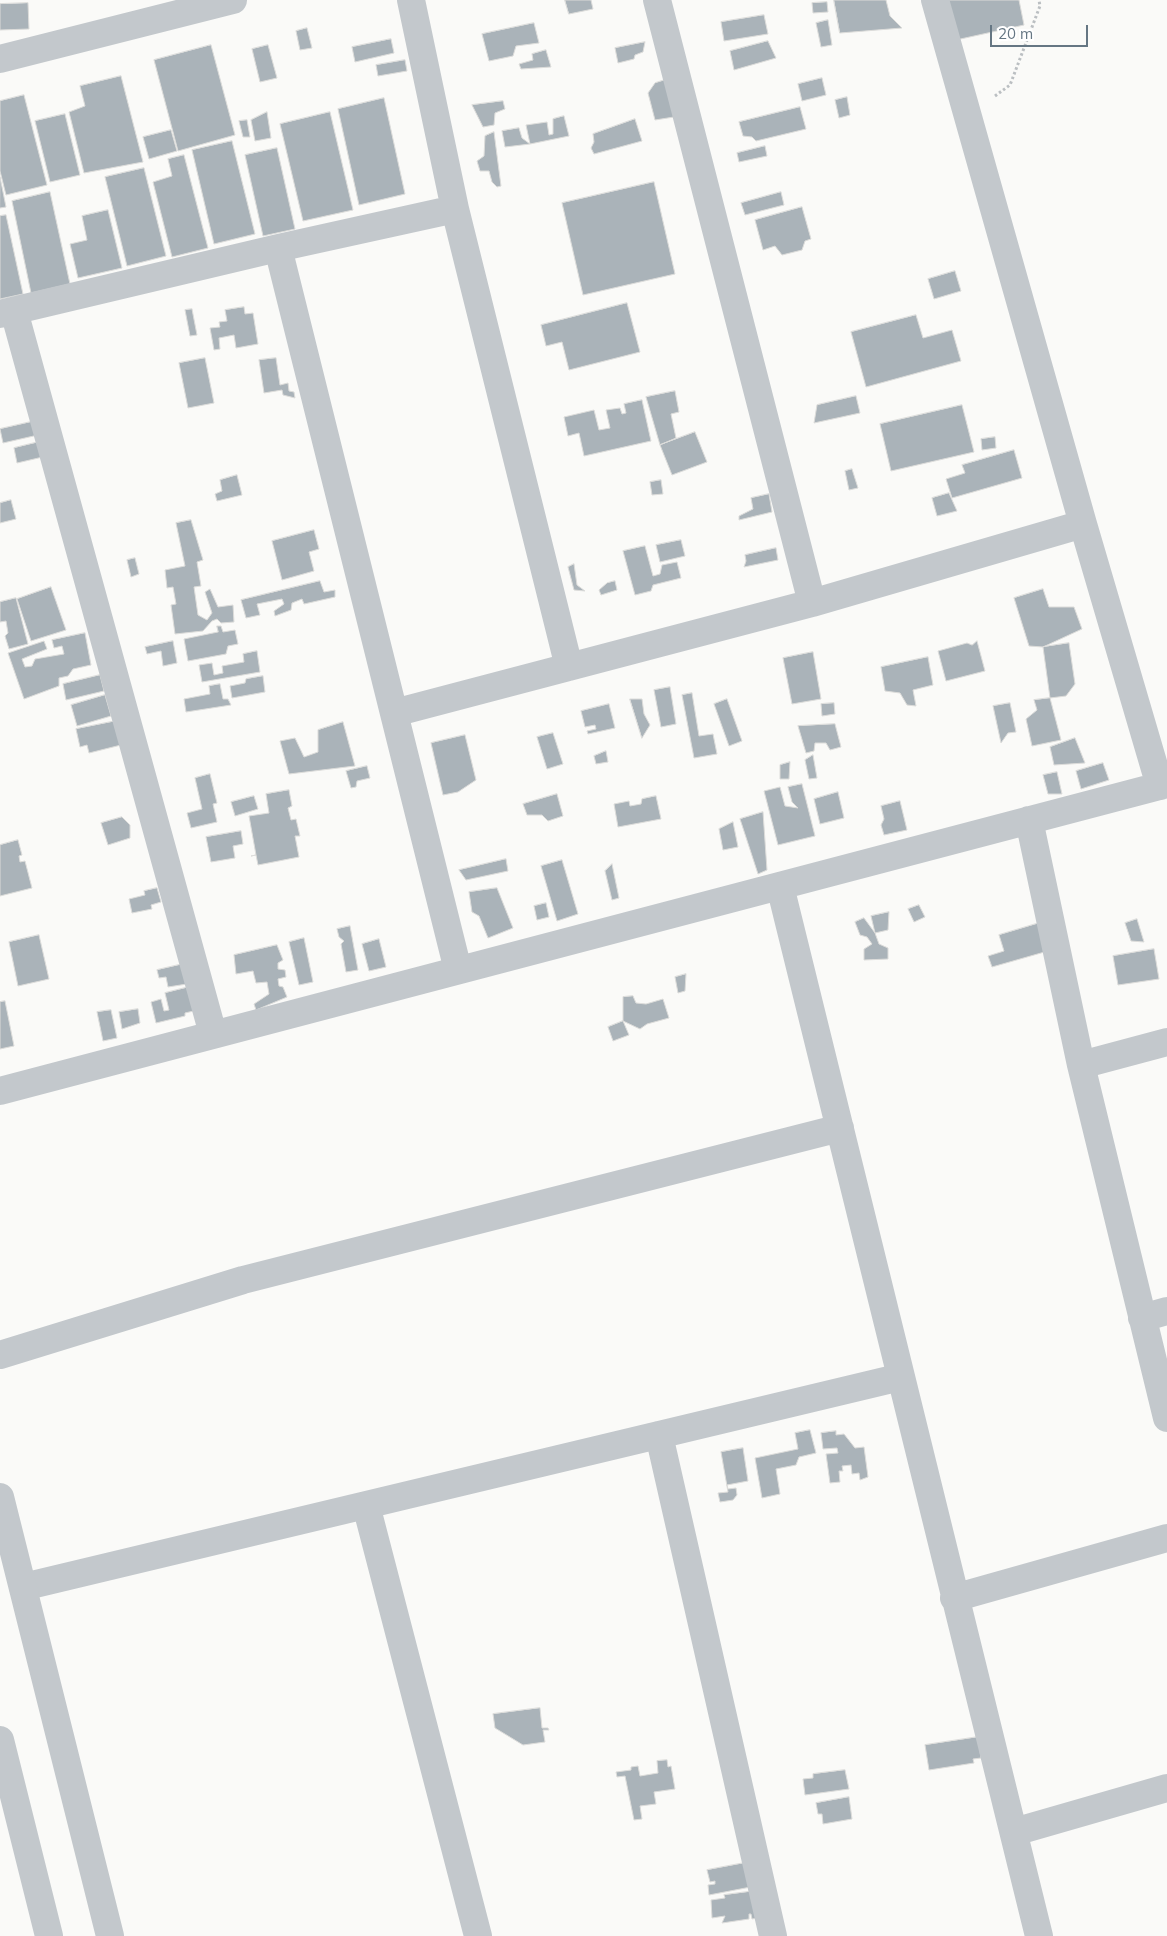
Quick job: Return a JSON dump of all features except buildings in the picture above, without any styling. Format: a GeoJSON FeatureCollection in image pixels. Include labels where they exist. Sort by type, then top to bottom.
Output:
{"type":"FeatureCollection","features":[{"type":"Feature","properties":{"kind":"street"},"geometry":{"type":"LineString","coordinates":[[0,58],[200,4],[233,0]]}},
{"type":"Feature","properties":{"kind":"street"},"geometry":{"type":"LineString","coordinates":[[410,0],[455,209],[569,667]]}},
{"type":"Feature","properties":{"kind":"street"},"geometry":{"type":"LineString","coordinates":[[657,0],[812,603]]}},
{"type":"Feature","properties":{"kind":"street"},"geometry":{"type":"LineString","coordinates":[[0,1091],[1164,785],[1083,524],[936,0]]}},
{"type":"Feature","properties":{"kind":"street"},"geometry":{"type":"LineString","coordinates":[[213,1034],[7,313],[278,248],[455,209]]}},
{"type":"Feature","properties":{"kind":"street"},"geometry":{"type":"LineString","coordinates":[[278,248],[458,970]]}},
{"type":"Feature","properties":{"kind":"street"},"geometry":{"type":"LineString","coordinates":[[394,713],[812,603],[1083,524]]}},
{"type":"Feature","properties":{"kind":"street"},"geometry":{"type":"LineString","coordinates":[[1029,820],[1081,1065],[1155,1315],[1167,1418]]}},
{"type":"Feature","properties":{"kind":"street"},"geometry":{"type":"LineString","coordinates":[[780,886],[954,1598],[1040,1936]]}},
{"type":"Feature","properties":{"kind":"street"},"geometry":{"type":"LineString","coordinates":[[1081,1065],[1167,1042]]}},
{"type":"Feature","properties":{"kind":"street"},"geometry":{"type":"LineString","coordinates":[[0,1355],[243,1280],[840,1128]]}},
{"type":"Feature","properties":{"kind":"street"},"geometry":{"type":"LineString","coordinates":[[23,1587],[901,1377]]}},
{"type":"Feature","properties":{"kind":"street"},"geometry":{"type":"LineString","coordinates":[[659,1435],[773,1936]]}},
{"type":"Feature","properties":{"kind":"street"},"geometry":{"type":"LineString","coordinates":[[0,1497],[110,1936]]}},
{"type":"Feature","properties":{"kind":"street"},"geometry":{"type":"LineString","coordinates":[[366,1505],[478,1936]]}},
{"type":"Feature","properties":{"kind":"street"},"geometry":{"type":"LineString","coordinates":[[954,1598],[1167,1538]]}},
{"type":"Feature","properties":{"kind":"street"},"geometry":{"type":"LineString","coordinates":[[0,1740],[49,1936]]}},
{"type":"Feature","properties":{"kind":"street"},"geometry":{"type":"LineString","coordinates":[[1014,1832],[1167,1788]]}},
{"type":"Feature","properties":{"kind":"path"},"geometry":{"type":"LineString","coordinates":[[968,116],[1010,85],[1040,6],[1039,0]]}}]}
